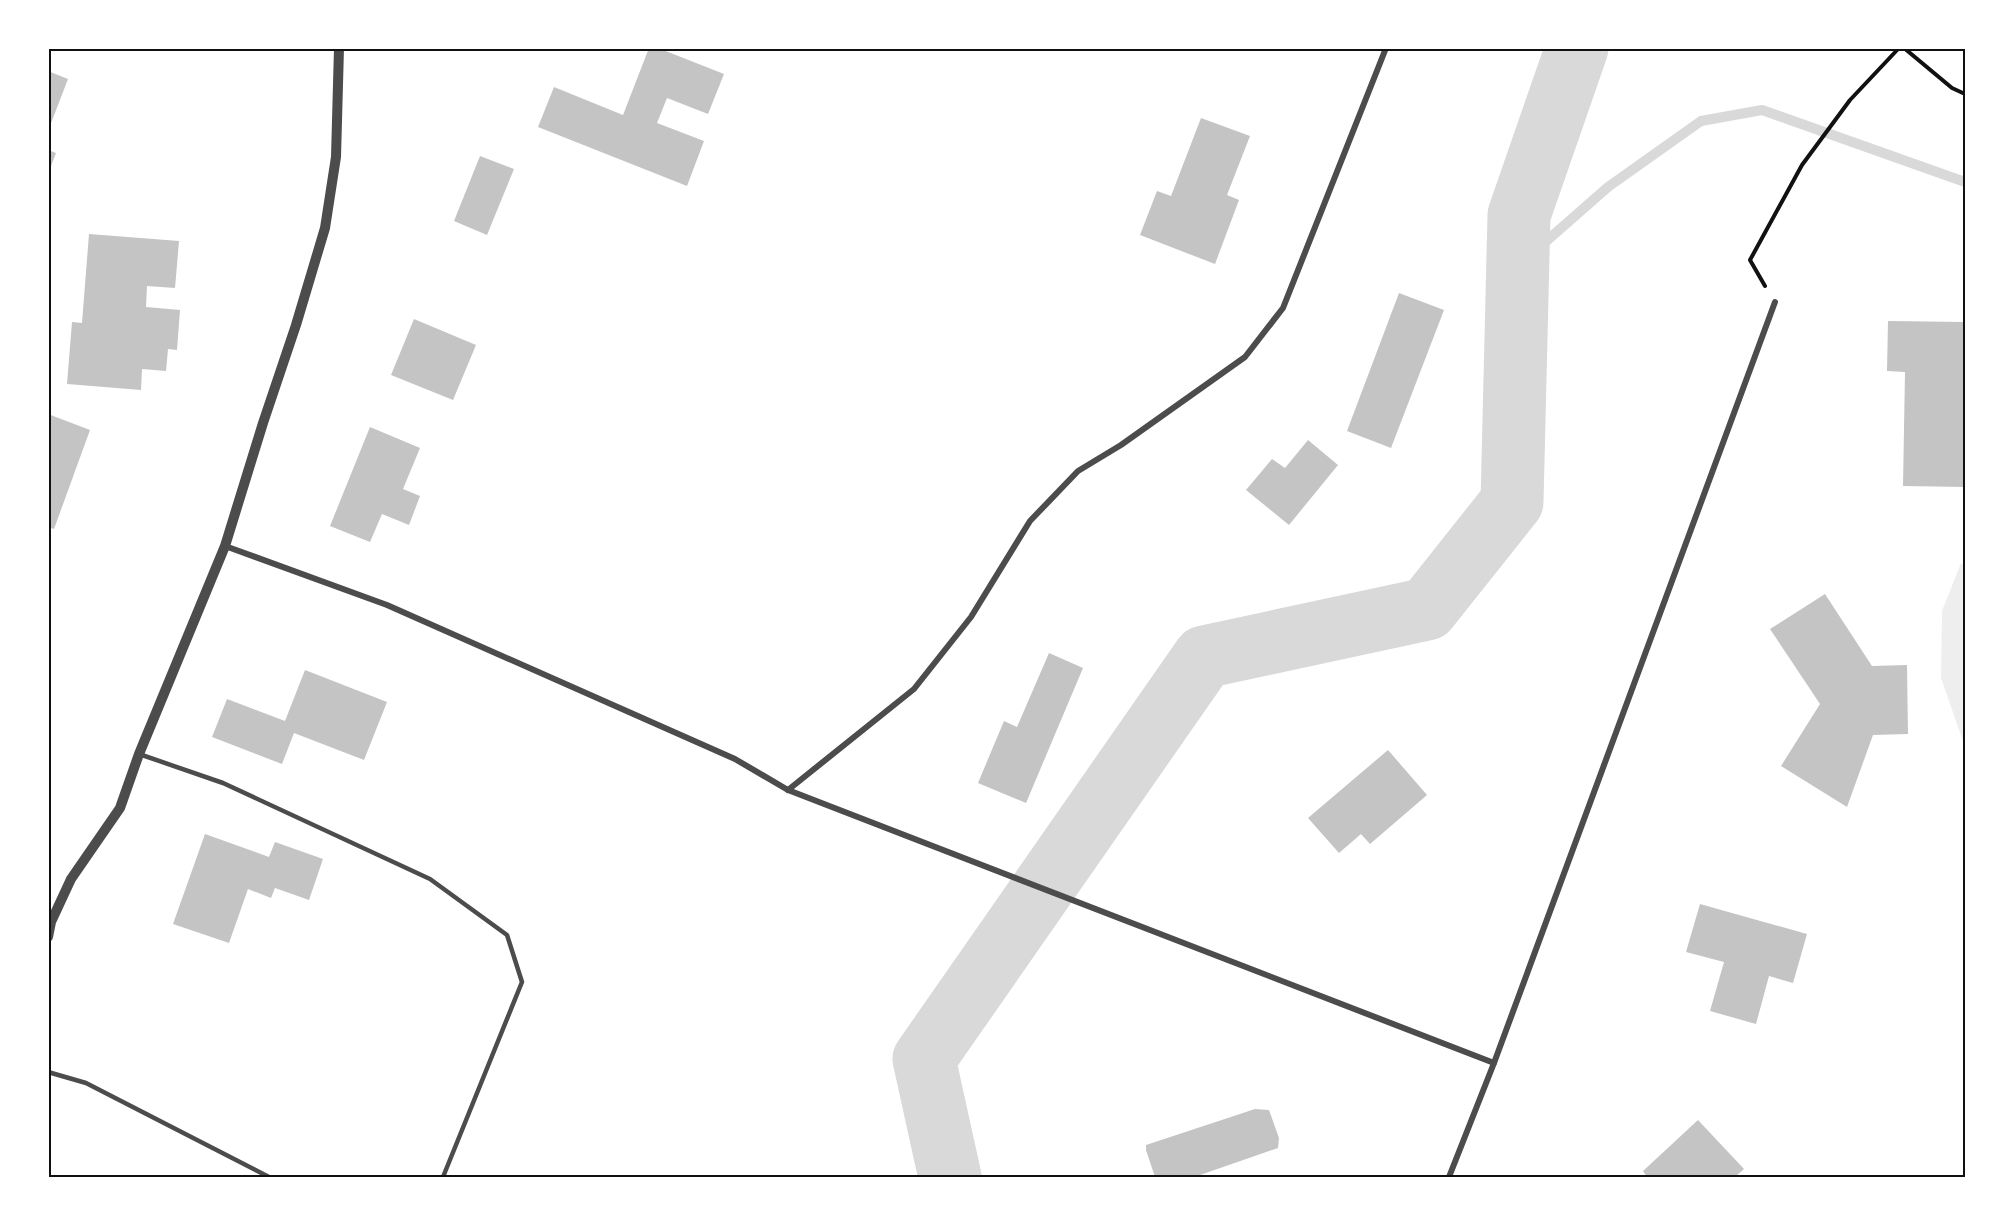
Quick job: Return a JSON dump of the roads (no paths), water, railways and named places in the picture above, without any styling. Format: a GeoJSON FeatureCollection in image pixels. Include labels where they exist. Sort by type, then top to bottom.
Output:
{"type":"FeatureCollection","features":[{"type":"Feature","properties":{"kind":"street"},"geometry":{"type":"LineString","coordinates":[[48,937],[49,922],[71,879],[120,808],[139,754],[225,546],[325,228],[336,157],[339,48]]}},
{"type":"Feature","properties":{"kind":"street"},"geometry":{"type":"LineString","coordinates":[[788,790],[914,689],[971,616],[1030,521],[1078,471],[1121,445],[1245,357],[1283,308],[1386,48]]}},
{"type":"Feature","properties":{"kind":"street"},"geometry":{"type":"LineString","coordinates":[[1449,1177],[1494,1063],[1775,302]]}},
{"type":"Feature","properties":{"kind":"street"},"geometry":{"type":"LineString","coordinates":[[225,546],[387,605],[735,759],[788,790],[1494,1063]]}},
{"type":"Feature","properties":{"kind":"lane"},"geometry":{"type":"LineString","coordinates":[[139,754],[223,783],[430,879],[507,935],[522,982],[443,1177]]}},
{"type":"Feature","properties":{"kind":"lane"},"geometry":{"type":"LineString","coordinates":[[48,1072],[86,1083],[269,1177]]}},
{"type":"Feature","properties":{"kind":"waterway"},"geometry":{"type":"LineString","coordinates":[[950,1177],[924,1059],[1204,657],[1427,609],[1512,502],[1519,215],[1577,48]]}},
{"type":"Feature","properties":{"kind":"waterway"},"geometry":{"type":"LineString","coordinates":[[1518,266],[1608,187],[1701,121],[1762,110],[1965,182]]}}]}
